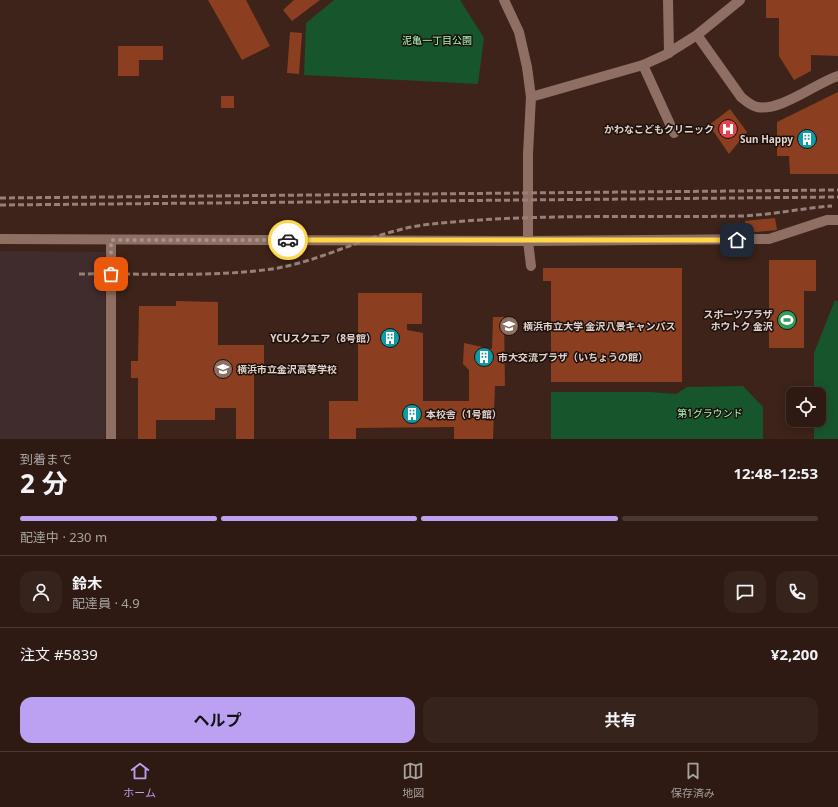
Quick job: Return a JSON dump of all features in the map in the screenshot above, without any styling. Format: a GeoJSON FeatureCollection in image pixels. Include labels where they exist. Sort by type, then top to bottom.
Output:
{"type":"FeatureCollection","features":[{"type":"Feature","properties":{"kind":"street"},"geometry":{"type":"LineString","coordinates":[[504,0],[519,32],[527,68],[531,97],[528,154],[528,241],[531,266]]}},
{"type":"Feature","properties":{"kind":"street"},"geometry":{"type":"LineString","coordinates":[[668,0],[669,53]]}},
{"type":"Feature","properties":{"kind":"street"},"geometry":{"type":"LineString","coordinates":[[531,97],[643,65],[669,53],[697,35],[740,0]]}},
{"type":"Feature","properties":{"kind":"street"},"geometry":{"type":"LineString","coordinates":[[697,35],[741,97],[749,104],[758,107],[767,107],[781,103],[838,76]]}},
{"type":"Feature","properties":{"kind":"street"},"geometry":{"type":"LineString","coordinates":[[643,65],[674,133]]}},
{"type":"Feature","properties":{"kind":"street"},"geometry":{"type":"LineString","coordinates":[[0,239],[528,241],[769,239],[826,220],[838,220]]}},
{"type":"Feature","properties":{"kind":"street"},"geometry":{"type":"LineString","coordinates":[[111,240],[111,439]]}},
{"type":"Feature","properties":{"kind":"shaded area"},"geometry":{"type":"Polygon","coordinates":[[[0,251],[105,252],[105,439],[0,439],[0,251]]]}},
{"type":"Feature","properties":{"kind":"green space","name":"泥亀一丁目公園"},"geometry":{"type":"Polygon","coordinates":[[[334,0],[460,0],[484,38],[478,84],[304,75],[306,23],[334,0]]]}},
{"type":"Feature","properties":{"kind":"green space"},"geometry":{"type":"Polygon","coordinates":[[[835,300],[838,302],[838,439],[814,439],[814,427],[826,427],[826,387],[814,387],[814,353],[835,300]]]}},
{"type":"Feature","properties":{"kind":"green space","name":"第1グラウンド"},"geometry":{"type":"Polygon","coordinates":[[[743,386],[763,407],[763,439],[551,439],[551,392],[651,392],[676,394],[687,387],[743,386]]]}},
{"type":"Feature","properties":{"kind":"building"},"geometry":{"type":"Polygon","coordinates":[[[208,0],[246,0],[270,46],[242,60],[208,0]]]}},
{"type":"Feature","properties":{"kind":"building"},"geometry":{"type":"Polygon","coordinates":[[[294,0],[320,0],[292,21],[283,10],[294,0]]]}},
{"type":"Feature","properties":{"kind":"building"},"geometry":{"type":"Polygon","coordinates":[[[766,0],[838,0],[838,56],[811,55],[811,71],[794,80],[779,56],[779,18],[766,18],[766,0]]]}},
{"type":"Feature","properties":{"kind":"building"},"geometry":{"type":"Polygon","coordinates":[[[290,32],[302,33],[299,74],[287,73],[290,32]]]}},
{"type":"Feature","properties":{"kind":"building"},"geometry":{"type":"Polygon","coordinates":[[[118,46],[163,46],[163,60],[139,60],[139,76],[118,76],[118,46]]]}},
{"type":"Feature","properties":{"kind":"building","name":"Sun Happy"},"geometry":{"type":"Polygon","coordinates":[[[838,92],[838,174],[790,174],[789,156],[777,156],[777,122],[838,92]]]}},
{"type":"Feature","properties":{"kind":"building"},"geometry":{"type":"Polygon","coordinates":[[[221,96],[234,96],[234,108],[221,108],[221,96]]]}},
{"type":"Feature","properties":{"kind":"building","name":"かわなこどもクリニック"},"geometry":{"type":"Polygon","coordinates":[[[730,109],[747,132],[729,154],[709,125],[730,109]]]}},
{"type":"Feature","properties":{"kind":"building"},"geometry":{"type":"Polygon","coordinates":[[[775,218],[777,230],[746,233],[745,221],[775,218]]]}},
{"type":"Feature","properties":{"kind":"building","name":"スポーツプラザ ホウトク 金沢"},"geometry":{"type":"Polygon","coordinates":[[[769,260],[816,260],[816,291],[804,291],[804,348],[769,348],[769,260]]]}},
{"type":"Feature","properties":{"kind":"building"},"geometry":{"type":"Polygon","coordinates":[[[543,268],[682,268],[682,382],[551,382],[551,281],[543,281],[543,268]]]}},
{"type":"Feature","properties":{"kind":"building"},"geometry":{"type":"Polygon","coordinates":[[[358,293],[422,293],[422,324],[407,324],[407,330],[423,333],[423,401],[469,401],[469,370],[463,364],[464,343],[492,349],[493,317],[504,317],[505,386],[495,386],[493,439],[454,439],[454,427],[356,428],[356,439],[329,439],[329,401],[358,401],[358,293]]]}},
{"type":"Feature","properties":{"kind":"building"},"geometry":{"type":"Polygon","coordinates":[[[176,301],[218,302],[218,345],[264,345],[264,371],[254,371],[254,439],[236,439],[236,408],[215,408],[215,420],[156,420],[156,439],[138,439],[138,378],[131,378],[131,361],[138,361],[139,306],[176,306],[176,301]]]}},
{"type":"Feature","properties":{"kind":"railway"},"geometry":{"type":"LineString","coordinates":[[0,198],[838,190]]}},
{"type":"Feature","properties":{"kind":"railway"},"geometry":{"type":"LineString","coordinates":[[0,205],[838,197]]}},
{"type":"Feature","properties":{"kind":"railway"},"geometry":{"type":"LineString","coordinates":[[79,274],[204,274],[278,268],[317,258],[374,237],[412,227],[432,224],[509,218],[741,216],[832,206]]}},
{"type":"Feature","properties":{"kind":"way so far"},"geometry":{"type":"LineString","coordinates":[[111,274],[111,240],[288,240]]}},
{"type":"Feature","properties":{"kind":"place","name":"かわなこどもクリニック"},"geometry":{"type":"Point","coordinates":[728,129]}},
{"type":"Feature","properties":{"kind":"place","name":"Sun Happy"},"geometry":{"type":"Point","coordinates":[807,139]}},
{"type":"Feature","properties":{"kind":"place","name":"スポーツプラザ ホウトク 金沢"},"geometry":{"type":"Point","coordinates":[787,320]}},
{"type":"Feature","properties":{"kind":"place","name":"横浜市立大学 金沢八景キャンパス"},"geometry":{"type":"Point","coordinates":[509,326]}},
{"type":"Feature","properties":{"kind":"place","name":"YCUスクエア（8号館）"},"geometry":{"type":"Point","coordinates":[390,338]}},
{"type":"Feature","properties":{"kind":"place","name":"市大交流プラザ（いちょうの館）"},"geometry":{"type":"Point","coordinates":[484,357]}},
{"type":"Feature","properties":{"kind":"place","name":"横浜市立金沢高等学校"},"geometry":{"type":"Point","coordinates":[223,369]}},
{"type":"Feature","properties":{"kind":"place","name":"本校舎（1号館）"},"geometry":{"type":"Point","coordinates":[412,414]}},
{"type":"Feature","properties":{"kind":"route"},"geometry":{"type":"LineString","coordinates":[[288,240],[737,240]]}}]}
